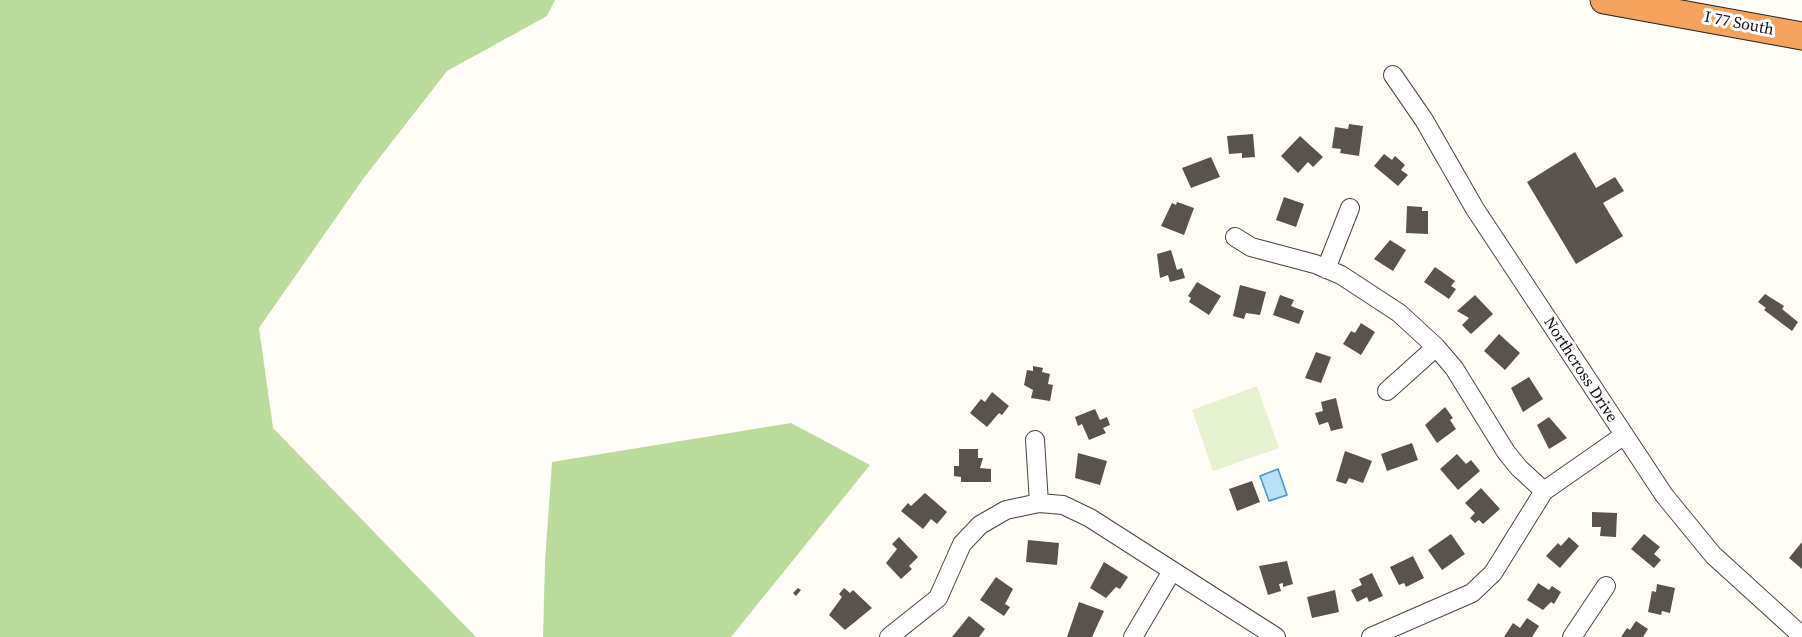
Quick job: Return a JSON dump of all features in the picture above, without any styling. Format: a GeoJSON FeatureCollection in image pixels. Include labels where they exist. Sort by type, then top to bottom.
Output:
{"type":"FeatureCollection","features":[{"type":"Feature","properties":{"kind":"highway","name":"I 77 South"},"geometry":{"type":"LineString","coordinates":[[1604,0],[1802,36]]}},
{"type":"Feature","properties":{"kind":"highway"},"geometry":{"type":"LineString","coordinates":[[1708,0],[1802,19]]}},
{"type":"Feature","properties":{"kind":"street","name":"Northcross Drive"},"geometry":{"type":"LineString","coordinates":[[1393,75],[1424,120],[1475,209],[1664,495],[1713,555],[1802,636]]}},
{"type":"Feature","properties":{"kind":"street"},"geometry":{"type":"LineString","coordinates":[[1326,269],[1350,208]]}},
{"type":"Feature","properties":{"kind":"street"},"geometry":{"type":"LineString","coordinates":[[1235,237],[1251,247],[1326,269],[1383,300],[1436,346],[1454,368],[1506,452],[1519,468],[1544,490]]}},
{"type":"Feature","properties":{"kind":"street"},"geometry":{"type":"LineString","coordinates":[[1387,391],[1436,346]]}},
{"type":"Feature","properties":{"kind":"street"},"geometry":{"type":"LineString","coordinates":[[1371,637],[1472,593],[1493,573],[1544,490],[1623,436]]}},
{"type":"Feature","properties":{"kind":"street"},"geometry":{"type":"LineString","coordinates":[[1035,440],[1039,503]]}},
{"type":"Feature","properties":{"kind":"street"},"geometry":{"type":"LineString","coordinates":[[889,637],[938,598],[962,544],[980,525],[1006,510],[1039,503],[1063,505],[1075,510],[1276,637]]}},
{"type":"Feature","properties":{"kind":"street"},"geometry":{"type":"LineString","coordinates":[[1133,637],[1172,571]]}},
{"type":"Feature","properties":{"kind":"street"},"geometry":{"type":"LineString","coordinates":[[1572,637],[1606,586]]}},
{"type":"Feature","properties":{"kind":"green space"},"geometry":{"type":"Polygon","coordinates":[[[0,0],[555,0],[547,16],[447,71],[363,179],[259,328],[273,428],[476,637],[0,637],[0,0]]]}},
{"type":"Feature","properties":{"kind":"green space"},"geometry":{"type":"Polygon","coordinates":[[[1257,386],[1279,448],[1213,471],[1192,410],[1257,386]]]}},
{"type":"Feature","properties":{"kind":"green space"},"geometry":{"type":"Polygon","coordinates":[[[791,423],[870,465],[731,637],[543,637],[545,561],[552,462],[791,423]]]}},
{"type":"Feature","properties":{"kind":"water"},"geometry":{"type":"Polygon","coordinates":[[[1278,469],[1287,495],[1269,501],[1260,476],[1278,469]]]}},
{"type":"Feature","properties":{"kind":"building"},"geometry":{"type":"Polygon","coordinates":[[[1349,124],[1363,126],[1359,156],[1340,153],[1341,149],[1332,148],[1335,127],[1348,129],[1349,124]]]}},
{"type":"Feature","properties":{"kind":"building"},"geometry":{"type":"Polygon","coordinates":[[[1253,134],[1255,157],[1242,158],[1242,153],[1229,154],[1227,136],[1253,134]]]}},
{"type":"Feature","properties":{"kind":"building"},"geometry":{"type":"Polygon","coordinates":[[[1300,136],[1323,157],[1313,167],[1308,162],[1298,173],[1281,156],[1300,136]]]}},
{"type":"Feature","properties":{"kind":"building"},"geometry":{"type":"Polygon","coordinates":[[[1575,152],[1596,188],[1615,177],[1624,191],[1603,203],[1623,236],[1576,264],[1527,182],[1575,152]]]}},
{"type":"Feature","properties":{"kind":"building"},"geometry":{"type":"Polygon","coordinates":[[[1384,154],[1392,160],[1395,156],[1405,165],[1401,170],[1408,175],[1398,186],[1374,166],[1384,154]]]}},
{"type":"Feature","properties":{"kind":"building"},"geometry":{"type":"Polygon","coordinates":[[[1211,157],[1220,177],[1191,188],[1182,168],[1211,157]]]}},
{"type":"Feature","properties":{"kind":"building"},"geometry":{"type":"Polygon","coordinates":[[[1284,197],[1304,204],[1296,227],[1276,220],[1284,197]]]}},
{"type":"Feature","properties":{"kind":"building"},"geometry":{"type":"Polygon","coordinates":[[[1177,202],[1194,208],[1184,235],[1161,226],[1172,203],[1176,205],[1177,202]]]}},
{"type":"Feature","properties":{"kind":"building"},"geometry":{"type":"Polygon","coordinates":[[[1407,206],[1422,207],[1422,211],[1428,211],[1428,234],[1406,233],[1407,206]]]}},
{"type":"Feature","properties":{"kind":"building"},"geometry":{"type":"Polygon","coordinates":[[[1390,240],[1406,250],[1393,271],[1374,259],[1390,240]]]}},
{"type":"Feature","properties":{"kind":"building"},"geometry":{"type":"Polygon","coordinates":[[[1171,250],[1177,270],[1182,268],[1185,278],[1170,282],[1168,275],[1160,278],[1157,254],[1171,250]]]}},
{"type":"Feature","properties":{"kind":"building"},"geometry":{"type":"Polygon","coordinates":[[[1435,267],[1455,281],[1451,286],[1456,289],[1449,299],[1424,282],[1435,267]]]}},
{"type":"Feature","properties":{"kind":"building"},"geometry":{"type":"Polygon","coordinates":[[[1197,282],[1221,296],[1209,315],[1189,302],[1191,298],[1188,296],[1197,282]]]}},
{"type":"Feature","properties":{"kind":"building"},"geometry":{"type":"Polygon","coordinates":[[[1240,285],[1266,292],[1260,315],[1246,313],[1244,319],[1233,316],[1240,285]]]}},
{"type":"Feature","properties":{"kind":"building"},"geometry":{"type":"Polygon","coordinates":[[[1765,294],[1784,306],[1782,309],[1798,322],[1792,331],[1764,310],[1766,308],[1758,302],[1765,294]]]}},
{"type":"Feature","properties":{"kind":"building"},"geometry":{"type":"Polygon","coordinates":[[[1280,295],[1294,300],[1291,306],[1304,311],[1299,324],[1273,315],[1280,295]]]}},
{"type":"Feature","properties":{"kind":"building"},"geometry":{"type":"Polygon","coordinates":[[[1475,295],[1493,314],[1471,334],[1462,325],[1469,318],[1457,311],[1475,295]]]}},
{"type":"Feature","properties":{"kind":"building"},"geometry":{"type":"Polygon","coordinates":[[[1361,323],[1375,332],[1361,355],[1343,344],[1351,331],[1355,333],[1361,323]]]}},
{"type":"Feature","properties":{"kind":"building"},"geometry":{"type":"Polygon","coordinates":[[[1499,334],[1520,353],[1505,370],[1484,351],[1499,334]]]}},
{"type":"Feature","properties":{"kind":"building"},"geometry":{"type":"Polygon","coordinates":[[[1316,352],[1331,357],[1321,383],[1305,378],[1316,352]]]}},
{"type":"Feature","properties":{"kind":"building"},"geometry":{"type":"Polygon","coordinates":[[[1033,366],[1043,368],[1042,372],[1050,374],[1048,384],[1053,385],[1050,401],[1031,398],[1033,390],[1024,385],[1027,370],[1033,371],[1033,366]]]}},
{"type":"Feature","properties":{"kind":"building"},"geometry":{"type":"Polygon","coordinates":[[[1529,377],[1543,399],[1523,412],[1511,388],[1529,377]]]}},
{"type":"Feature","properties":{"kind":"building"},"geometry":{"type":"Polygon","coordinates":[[[992,392],[1009,406],[1002,415],[999,413],[987,427],[970,413],[981,399],[985,402],[992,392]]]}},
{"type":"Feature","properties":{"kind":"building"},"geometry":{"type":"Polygon","coordinates":[[[1336,398],[1343,428],[1331,431],[1328,422],[1319,425],[1315,413],[1323,411],[1321,402],[1336,398]]]}},
{"type":"Feature","properties":{"kind":"building"},"geometry":{"type":"Polygon","coordinates":[[[1445,407],[1453,418],[1450,420],[1456,429],[1437,443],[1425,425],[1445,407]]]}},
{"type":"Feature","properties":{"kind":"building"},"geometry":{"type":"Polygon","coordinates":[[[1095,409],[1100,420],[1107,417],[1110,425],[1103,428],[1106,433],[1089,440],[1082,424],[1078,426],[1075,417],[1095,409]]]}},
{"type":"Feature","properties":{"kind":"building"},"geometry":{"type":"Polygon","coordinates":[[[1549,417],[1567,438],[1549,449],[1537,425],[1549,417]]]}},
{"type":"Feature","properties":{"kind":"building"},"geometry":{"type":"Polygon","coordinates":[[[1412,443],[1418,460],[1387,471],[1381,454],[1412,443]]]}},
{"type":"Feature","properties":{"kind":"building"},"geometry":{"type":"Polygon","coordinates":[[[959,449],[978,449],[978,458],[983,458],[980,468],[991,469],[991,482],[961,482],[961,477],[954,476],[954,466],[959,466],[959,449]]]}},
{"type":"Feature","properties":{"kind":"building"},"geometry":{"type":"Polygon","coordinates":[[[1345,451],[1372,461],[1363,483],[1349,478],[1346,484],[1336,481],[1345,451]]]}},
{"type":"Feature","properties":{"kind":"building"},"geometry":{"type":"Polygon","coordinates":[[[1078,453],[1107,461],[1100,485],[1075,478],[1078,453]]]}},
{"type":"Feature","properties":{"kind":"building"},"geometry":{"type":"Polygon","coordinates":[[[1457,454],[1466,464],[1471,460],[1480,471],[1458,490],[1440,469],[1457,454]]]}},
{"type":"Feature","properties":{"kind":"building"},"geometry":{"type":"Polygon","coordinates":[[[1252,481],[1260,502],[1237,511],[1229,489],[1252,481]]]}},
{"type":"Feature","properties":{"kind":"building"},"geometry":{"type":"Polygon","coordinates":[[[1481,488],[1500,509],[1483,524],[1479,520],[1475,523],[1470,518],[1475,513],[1465,503],[1481,488]]]}},
{"type":"Feature","properties":{"kind":"building"},"geometry":{"type":"Polygon","coordinates":[[[925,493],[947,512],[937,524],[931,519],[923,529],[901,511],[908,503],[911,506],[925,493]]]}},
{"type":"Feature","properties":{"kind":"building"},"geometry":{"type":"Polygon","coordinates":[[[1592,512],[1617,513],[1616,537],[1600,536],[1601,527],[1592,527],[1592,512]]]}},
{"type":"Feature","properties":{"kind":"building"},"geometry":{"type":"Polygon","coordinates":[[[1451,534],[1465,554],[1442,570],[1428,550],[1451,534]]]}},
{"type":"Feature","properties":{"kind":"building"},"geometry":{"type":"Polygon","coordinates":[[[1644,534],[1660,547],[1654,554],[1661,560],[1654,568],[1631,549],[1644,534]]]}},
{"type":"Feature","properties":{"kind":"building"},"geometry":{"type":"Polygon","coordinates":[[[899,537],[918,557],[909,566],[912,569],[901,579],[886,563],[897,549],[892,544],[899,537]]]}},
{"type":"Feature","properties":{"kind":"building"},"geometry":{"type":"Polygon","coordinates":[[[1569,537],[1579,546],[1560,568],[1546,556],[1558,543],[1561,546],[1569,537]]]}},
{"type":"Feature","properties":{"kind":"building"},"geometry":{"type":"Polygon","coordinates":[[[1028,540],[1059,543],[1057,565],[1026,562],[1028,540]]]}},
{"type":"Feature","properties":{"kind":"building"},"geometry":{"type":"Polygon","coordinates":[[[1802,542],[1802,569],[1789,558],[1802,542]]]}},
{"type":"Feature","properties":{"kind":"building"},"geometry":{"type":"Polygon","coordinates":[[[1413,556],[1424,578],[1406,587],[1404,583],[1399,585],[1390,567],[1413,556]]]}},
{"type":"Feature","properties":{"kind":"building"},"geometry":{"type":"Polygon","coordinates":[[[1287,561],[1293,584],[1283,587],[1283,583],[1279,584],[1281,591],[1268,595],[1259,566],[1287,561]]]}},
{"type":"Feature","properties":{"kind":"building"},"geometry":{"type":"Polygon","coordinates":[[[1104,562],[1128,577],[1120,589],[1116,587],[1106,598],[1090,588],[1104,562]]]}},
{"type":"Feature","properties":{"kind":"building"},"geometry":{"type":"Polygon","coordinates":[[[1372,573],[1383,596],[1369,602],[1367,597],[1357,602],[1351,590],[1362,585],[1359,579],[1372,573]]]}},
{"type":"Feature","properties":{"kind":"building"},"geometry":{"type":"Polygon","coordinates":[[[996,577],[1013,589],[1005,604],[1010,607],[1004,616],[980,600],[996,577]]]}},
{"type":"Feature","properties":{"kind":"building"},"geometry":{"type":"Polygon","coordinates":[[[1538,583],[1549,590],[1552,586],[1561,592],[1554,604],[1551,602],[1543,610],[1527,600],[1538,583]]]}},
{"type":"Feature","properties":{"kind":"building"},"geometry":{"type":"Polygon","coordinates":[[[1657,584],[1675,588],[1670,613],[1662,611],[1661,615],[1648,612],[1652,591],[1656,592],[1657,584]]]}},
{"type":"Feature","properties":{"kind":"building"},"geometry":{"type":"Polygon","coordinates":[[[798,588],[801,590],[796,596],[793,593],[798,588]]]}},
{"type":"Feature","properties":{"kind":"building"},"geometry":{"type":"Polygon","coordinates":[[[844,588],[850,593],[853,590],[872,608],[845,630],[829,615],[842,597],[839,594],[844,588]]]}},
{"type":"Feature","properties":{"kind":"building"},"geometry":{"type":"Polygon","coordinates":[[[1335,590],[1339,612],[1312,618],[1307,597],[1335,590]]]}},
{"type":"Feature","properties":{"kind":"building"},"geometry":{"type":"Polygon","coordinates":[[[1079,602],[1104,611],[1092,637],[1067,637],[1079,602]]]}},
{"type":"Feature","properties":{"kind":"building"},"geometry":{"type":"Polygon","coordinates":[[[969,616],[985,629],[979,637],[952,637],[969,616]]]}},
{"type":"Feature","properties":{"kind":"building"},"geometry":{"type":"Polygon","coordinates":[[[1527,618],[1539,626],[1532,637],[1504,637],[1513,623],[1520,628],[1527,618]]]}},
{"type":"Feature","properties":{"kind":"building"},"geometry":{"type":"Polygon","coordinates":[[[1636,621],[1648,629],[1643,637],[1621,637],[1627,628],[1630,630],[1636,621]]]}}]}
